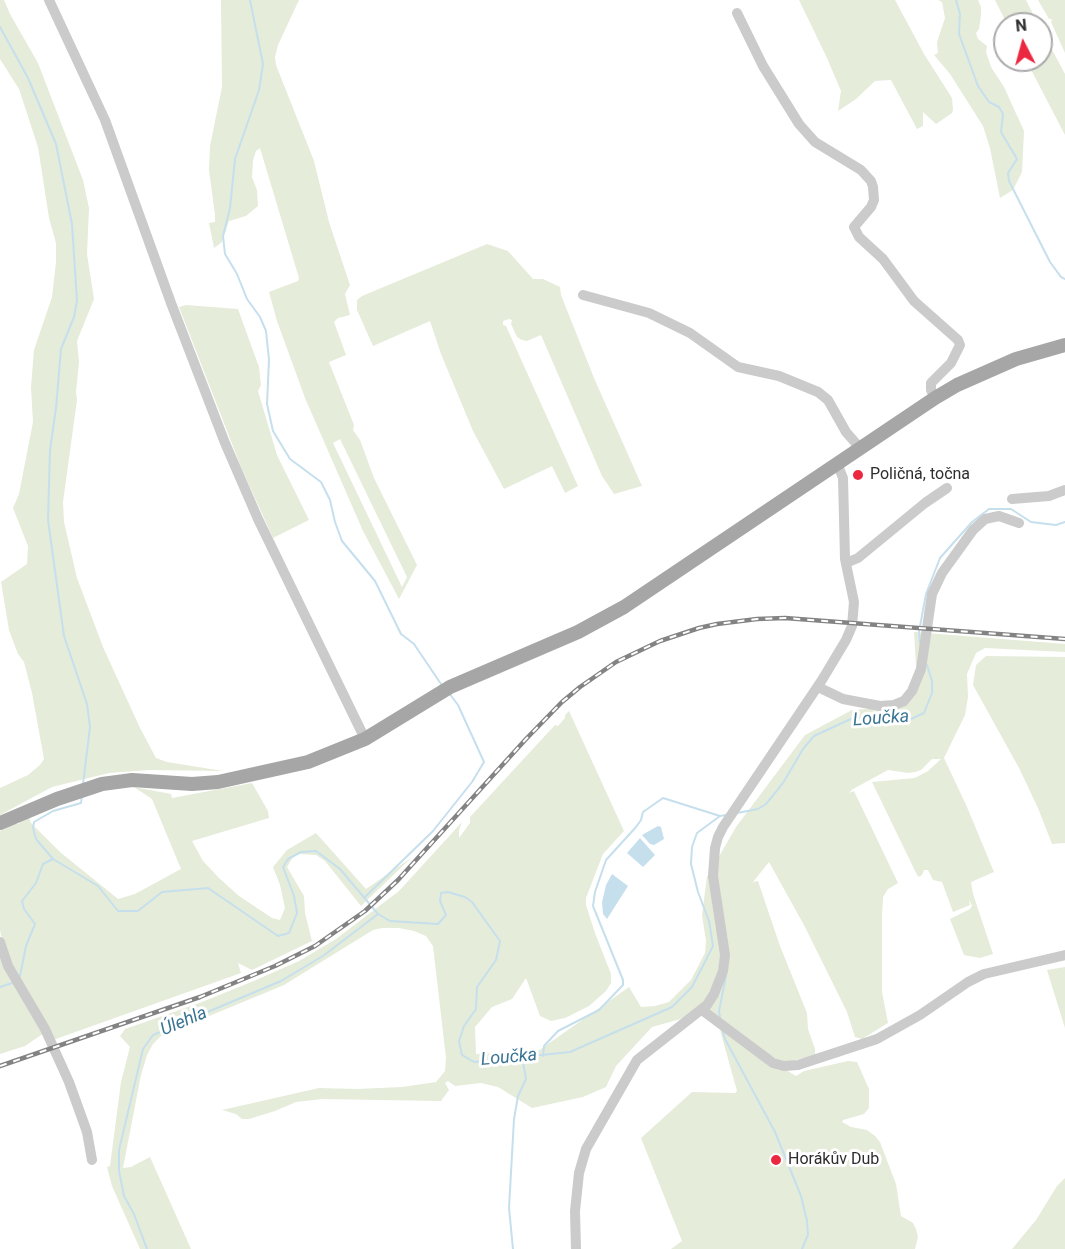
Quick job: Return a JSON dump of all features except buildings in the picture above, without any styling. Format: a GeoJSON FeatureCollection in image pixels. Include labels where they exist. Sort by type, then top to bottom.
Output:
{"type":"FeatureCollection","features":[{"type":"Feature","properties":{"kind":"main road"},"geometry":{"type":"LineString","coordinates":[[0,824],[39,806],[102,784],[132,780],[192,784],[227,780],[308,762],[365,739],[450,687],[578,632],[624,607],[935,398],[998,366],[1035,352],[1065,345]]}},
{"type":"Feature","properties":{"kind":"street"},"geometry":{"type":"LineString","coordinates":[[49,0],[105,120],[171,303],[225,442],[258,519],[365,739]]}},
{"type":"Feature","properties":{"kind":"street"},"geometry":{"type":"LineString","coordinates":[[737,13],[763,66],[799,124],[815,142],[861,170],[871,181],[874,200],[854,227],[859,237],[883,259],[914,301],[958,340],[960,345],[951,363],[931,383],[931,390],[935,398]]}},
{"type":"Feature","properties":{"kind":"street"},"geometry":{"type":"LineString","coordinates":[[583,295],[649,313],[690,333],[738,367],[779,376],[818,392],[828,400],[846,432],[860,448]]}},
{"type":"Feature","properties":{"kind":"street"},"geometry":{"type":"LineString","coordinates":[[576,1249],[575,1211],[579,1173],[586,1149],[637,1060],[702,1010],[714,994],[726,964],[712,876],[715,848],[723,827],[818,687],[852,626],[854,602],[846,563],[843,478],[837,463]]}},
{"type":"Feature","properties":{"kind":"street"},"geometry":{"type":"LineString","coordinates":[[846,563],[861,556],[925,503],[947,488]]}},
{"type":"Feature","properties":{"kind":"street"},"geometry":{"type":"LineString","coordinates":[[1012,499],[1049,496],[1065,490]]}},
{"type":"Feature","properties":{"kind":"street"},"geometry":{"type":"LineString","coordinates":[[818,687],[843,699],[880,706],[894,705],[904,701],[912,692],[921,669],[932,594],[942,573],[963,543],[985,519],[999,516],[1018,523]]}},
{"type":"Feature","properties":{"kind":"street"},"geometry":{"type":"LineString","coordinates":[[0,942],[8,966],[45,1029],[69,1082],[89,1139],[92,1160]]}},
{"type":"Feature","properties":{"kind":"street"},"geometry":{"type":"LineString","coordinates":[[702,1010],[768,1060],[784,1066],[798,1065],[877,1039],[920,1015],[968,982],[984,975],[1065,955]]}},
{"type":"Feature","properties":{"kind":"green space"},"geometry":{"type":"Polygon","coordinates":[[[0,0],[4,0],[38,63],[83,180],[89,208],[87,254],[94,299],[77,341],[79,362],[77,400],[63,502],[64,522],[77,578],[103,647],[156,758],[167,762],[223,771],[149,770],[109,773],[52,787],[0,815],[0,788],[28,775],[44,759],[32,693],[24,662],[18,654],[9,630],[1,582],[27,564],[28,546],[13,508],[19,494],[33,422],[31,387],[34,350],[52,297],[56,243],[49,218],[38,147],[19,89],[0,59],[0,0]]]}},
{"type":"Feature","properties":{"kind":"green space"},"geometry":{"type":"Polygon","coordinates":[[[221,0],[299,0],[278,45],[276,65],[314,161],[329,222],[350,285],[345,294],[350,315],[338,318],[334,322],[346,355],[329,362],[354,425],[353,430],[360,440],[374,478],[417,565],[399,599],[363,531],[305,398],[277,321],[269,292],[298,281],[299,278],[260,148],[256,151],[253,160],[252,177],[257,190],[258,206],[246,216],[229,221],[222,242],[214,248],[209,223],[215,222],[209,170],[210,146],[222,87],[221,0]],[[340,439],[333,443],[402,587],[407,577],[340,439]]]}},
{"type":"Feature","properties":{"kind":"green space"},"geometry":{"type":"Polygon","coordinates":[[[799,0],[895,0],[924,54],[952,98],[952,113],[936,124],[923,112],[923,126],[917,129],[891,80],[875,81],[856,99],[838,111],[841,91],[799,0]]]}},
{"type":"Feature","properties":{"kind":"green space"},"geometry":{"type":"Polygon","coordinates":[[[938,0],[978,0],[981,15],[979,29],[976,33],[978,39],[987,46],[986,52],[993,72],[1004,87],[1024,131],[1022,172],[1013,190],[1000,198],[983,126],[950,74],[934,55],[938,53],[937,42],[945,18],[942,2],[938,0]]]}},
{"type":"Feature","properties":{"kind":"green space"},"geometry":{"type":"Polygon","coordinates":[[[995,0],[1026,0],[1032,12],[1001,12],[995,0]]]}},
{"type":"Feature","properties":{"kind":"green space"},"geometry":{"type":"Polygon","coordinates":[[[1038,0],[1065,0],[1065,53],[1053,26],[1053,12],[1045,12],[1038,0]]]}},
{"type":"Feature","properties":{"kind":"green space"},"geometry":{"type":"Polygon","coordinates":[[[1053,52],[1065,74],[1065,135],[1032,72],[1053,72],[1053,52]]]}},
{"type":"Feature","properties":{"kind":"green space"},"geometry":{"type":"Polygon","coordinates":[[[487,244],[508,251],[533,279],[543,279],[560,287],[561,295],[594,378],[642,486],[614,494],[602,476],[541,335],[527,341],[522,340],[517,337],[511,324],[512,320],[503,321],[578,486],[565,493],[552,466],[504,489],[473,431],[430,321],[373,346],[357,310],[357,300],[487,244]]]}},
{"type":"Feature","properties":{"kind":"green space"},"geometry":{"type":"Polygon","coordinates":[[[186,305],[238,309],[259,367],[261,385],[258,391],[277,455],[309,520],[273,538],[241,467],[179,307],[186,305]]]}},
{"type":"Feature","properties":{"kind":"green space"},"geometry":{"type":"Polygon","coordinates":[[[914,632],[1065,644],[1065,652],[985,648],[976,653],[967,674],[968,697],[965,715],[944,758],[994,872],[971,882],[993,954],[980,958],[964,955],[950,919],[970,909],[972,906],[969,899],[970,905],[953,912],[942,882],[933,880],[928,870],[924,870],[919,877],[917,875],[872,782],[915,778],[928,771],[941,759],[932,759],[921,770],[915,772],[888,770],[849,793],[854,791],[898,883],[888,889],[883,897],[882,992],[888,1023],[862,1039],[855,1037],[847,1012],[805,927],[769,862],[753,882],[758,881],[780,946],[807,1013],[808,1029],[815,1055],[787,1062],[770,1057],[705,1015],[652,1027],[616,1066],[606,1087],[583,1097],[532,1108],[498,1087],[481,1083],[455,1086],[448,1081],[445,1083],[449,1090],[441,1101],[322,1099],[296,1102],[249,1119],[242,1119],[236,1114],[222,1110],[319,1088],[402,1087],[436,1082],[445,1071],[446,1058],[433,946],[426,936],[414,931],[399,928],[373,930],[284,985],[161,1036],[153,1044],[141,1075],[123,1168],[131,1167],[150,1157],[191,1249],[140,1249],[112,1186],[107,1167],[110,1166],[121,1082],[130,1047],[120,1036],[125,1029],[256,980],[299,961],[336,939],[399,891],[462,822],[459,838],[470,823],[470,817],[555,725],[558,726],[569,711],[624,831],[603,854],[586,898],[595,933],[611,974],[611,983],[606,991],[589,1006],[565,1018],[551,1021],[540,1016],[526,978],[512,999],[492,1007],[475,1027],[476,1054],[538,1051],[629,987],[641,1007],[669,1002],[691,980],[705,953],[706,941],[702,915],[707,876],[715,874],[717,860],[736,827],[805,735],[852,710],[896,707],[917,683],[914,632]]]}},
{"type":"Feature","properties":{"kind":"green space"},"geometry":{"type":"Polygon","coordinates":[[[986,656],[1065,657],[1065,843],[1052,844],[1019,768],[973,685],[976,665],[986,656]]]}},
{"type":"Feature","properties":{"kind":"green space"},"geometry":{"type":"Polygon","coordinates":[[[252,783],[268,811],[269,818],[192,841],[203,861],[219,878],[239,896],[272,918],[280,920],[285,908],[273,867],[287,850],[316,833],[366,889],[411,858],[361,906],[325,861],[316,855],[299,854],[293,857],[287,867],[304,896],[305,913],[312,941],[252,970],[238,963],[241,973],[53,1040],[44,1033],[25,1046],[0,1054],[0,950],[2,940],[0,930],[0,831],[29,817],[31,823],[60,852],[118,899],[135,894],[181,869],[152,799],[134,787],[171,794],[172,798],[252,783]]]}},
{"type":"Feature","properties":{"kind":"green space"},"geometry":{"type":"Polygon","coordinates":[[[1065,967],[1065,1028],[1047,970],[1065,967]]]}},
{"type":"Feature","properties":{"kind":"green space"},"geometry":{"type":"Polygon","coordinates":[[[720,1030],[796,1076],[804,1071],[848,1061],[857,1062],[869,1089],[869,1108],[864,1114],[842,1122],[851,1127],[867,1130],[880,1142],[896,1184],[901,1216],[913,1223],[916,1229],[918,1237],[915,1249],[671,1249],[682,1241],[641,1138],[692,1092],[735,1093],[737,1091],[720,1030]]]}},
{"type":"Feature","properties":{"kind":"green space"},"geometry":{"type":"Polygon","coordinates":[[[1065,1178],[1065,1249],[1012,1249],[1036,1220],[1057,1186],[1065,1178]]]}},
{"type":"Feature","properties":{"kind":"water"},"geometry":{"type":"Polygon","coordinates":[[[658,826],[661,827],[664,839],[654,845],[650,844],[642,835],[658,826]]]}},
{"type":"Feature","properties":{"kind":"water"},"geometry":{"type":"Polygon","coordinates":[[[640,838],[655,855],[643,867],[627,853],[640,838]]]}},
{"type":"Feature","properties":{"kind":"water"},"geometry":{"type":"Polygon","coordinates":[[[612,874],[628,886],[607,919],[603,914],[602,902],[606,885],[612,874]]]}},
{"type":"Feature","properties":{"kind":"waterway"},"geometry":{"type":"LineString","coordinates":[[250,0],[263,64],[259,90],[235,159],[230,208],[223,236],[225,254],[266,331],[269,360],[267,404],[273,431],[290,459],[321,482],[330,500],[342,541],[375,581],[401,634],[414,644],[443,687]]}},
{"type":"Feature","properties":{"kind":"waterway"},"geometry":{"type":"LineString","coordinates":[[956,0],[960,14],[959,34],[978,86],[989,102],[999,107],[1003,114],[1001,132],[1017,159],[1008,173],[1009,181],[1050,262],[1065,279]]}},
{"type":"Feature","properties":{"kind":"waterway"},"geometry":{"type":"LineString","coordinates":[[0,27],[28,78],[56,144],[72,224],[77,301],[74,317],[61,349],[50,450],[48,520],[64,636],[87,704],[90,727],[83,784]]}},
{"type":"Feature","properties":{"kind":"waterway","name":"Loučka"},"geometry":{"type":"LineString","coordinates":[[920,643],[919,632],[926,594],[940,558],[972,522],[989,509],[1011,509],[1031,522],[1056,525],[1065,522]]}},
{"type":"Feature","properties":{"kind":"waterway","name":"Loučka"},"geometry":{"type":"LineString","coordinates":[[737,813],[758,809],[766,804],[814,736],[855,717],[911,719],[924,713],[932,693],[932,681],[927,665]]}},
{"type":"Feature","properties":{"kind":"waterway"},"geometry":{"type":"LineString","coordinates":[[364,898],[433,831],[472,782],[484,762],[458,705],[449,693]]}},
{"type":"Feature","properties":{"kind":"waterway"},"geometry":{"type":"LineString","coordinates":[[53,859],[36,839],[34,822],[53,811],[81,803],[82,795]]}},
{"type":"Feature","properties":{"kind":"waterway"},"geometry":{"type":"LineString","coordinates":[[543,1056],[544,1046],[558,1031],[599,1010],[623,985],[593,906],[595,892],[606,860],[636,827],[643,812],[663,798],[720,816]]}},
{"type":"Feature","properties":{"kind":"waterway","name":"Loučka"},"geometry":{"type":"LineString","coordinates":[[20,976],[26,946],[35,924],[24,909],[22,901],[36,883],[43,864],[53,859],[98,886],[118,911],[138,911],[162,892],[208,888],[278,936],[289,933],[297,913],[294,896],[283,867],[288,859],[301,852],[316,851],[340,869],[378,914],[390,921],[438,924],[446,915],[440,901],[441,893],[448,892],[465,897],[472,902],[500,941],[496,960],[477,987],[476,1009],[464,1026],[459,1041],[462,1055],[474,1062],[570,1052],[672,1007],[692,987],[713,946],[709,921],[691,864],[692,847],[697,833],[720,816],[726,815]]}},
{"type":"Feature","properties":{"kind":"waterway","name":"Úlehla"},"geometry":{"type":"LineString","coordinates":[[147,1249],[134,1214],[124,1196],[119,1171],[119,1150],[143,1049],[153,1035],[281,981],[323,956],[378,914]]}},
{"type":"Feature","properties":{"kind":"waterway"},"geometry":{"type":"LineString","coordinates":[[720,1017],[719,1011],[726,976]]}},
{"type":"Feature","properties":{"kind":"waterway","name":"Loučka"},"geometry":{"type":"LineString","coordinates":[[0,987],[15,982]]}},
{"type":"Feature","properties":{"kind":"waterway"},"geometry":{"type":"LineString","coordinates":[[723,1032],[775,1132],[801,1196],[808,1235],[802,1249]]}},
{"type":"Feature","properties":{"kind":"waterway"},"geometry":{"type":"LineString","coordinates":[[513,1249],[509,1208],[514,1119],[518,1096],[526,1079],[522,1056]]}},
{"type":"Feature","properties":{"kind":"railway"},"geometry":{"type":"LineString","coordinates":[[0,1066],[200,997],[275,966],[315,946],[365,911],[398,880],[562,702],[616,662],[660,641],[717,624],[785,618],[1065,639]]}},
{"type":"Feature","properties":{"kind":"place","name":"Poličná, točna"},"geometry":{"type":"Point","coordinates":[858,475]}},
{"type":"Feature","properties":{"kind":"place","name":"Horákův Dub"},"geometry":{"type":"Point","coordinates":[776,1160]}}]}
